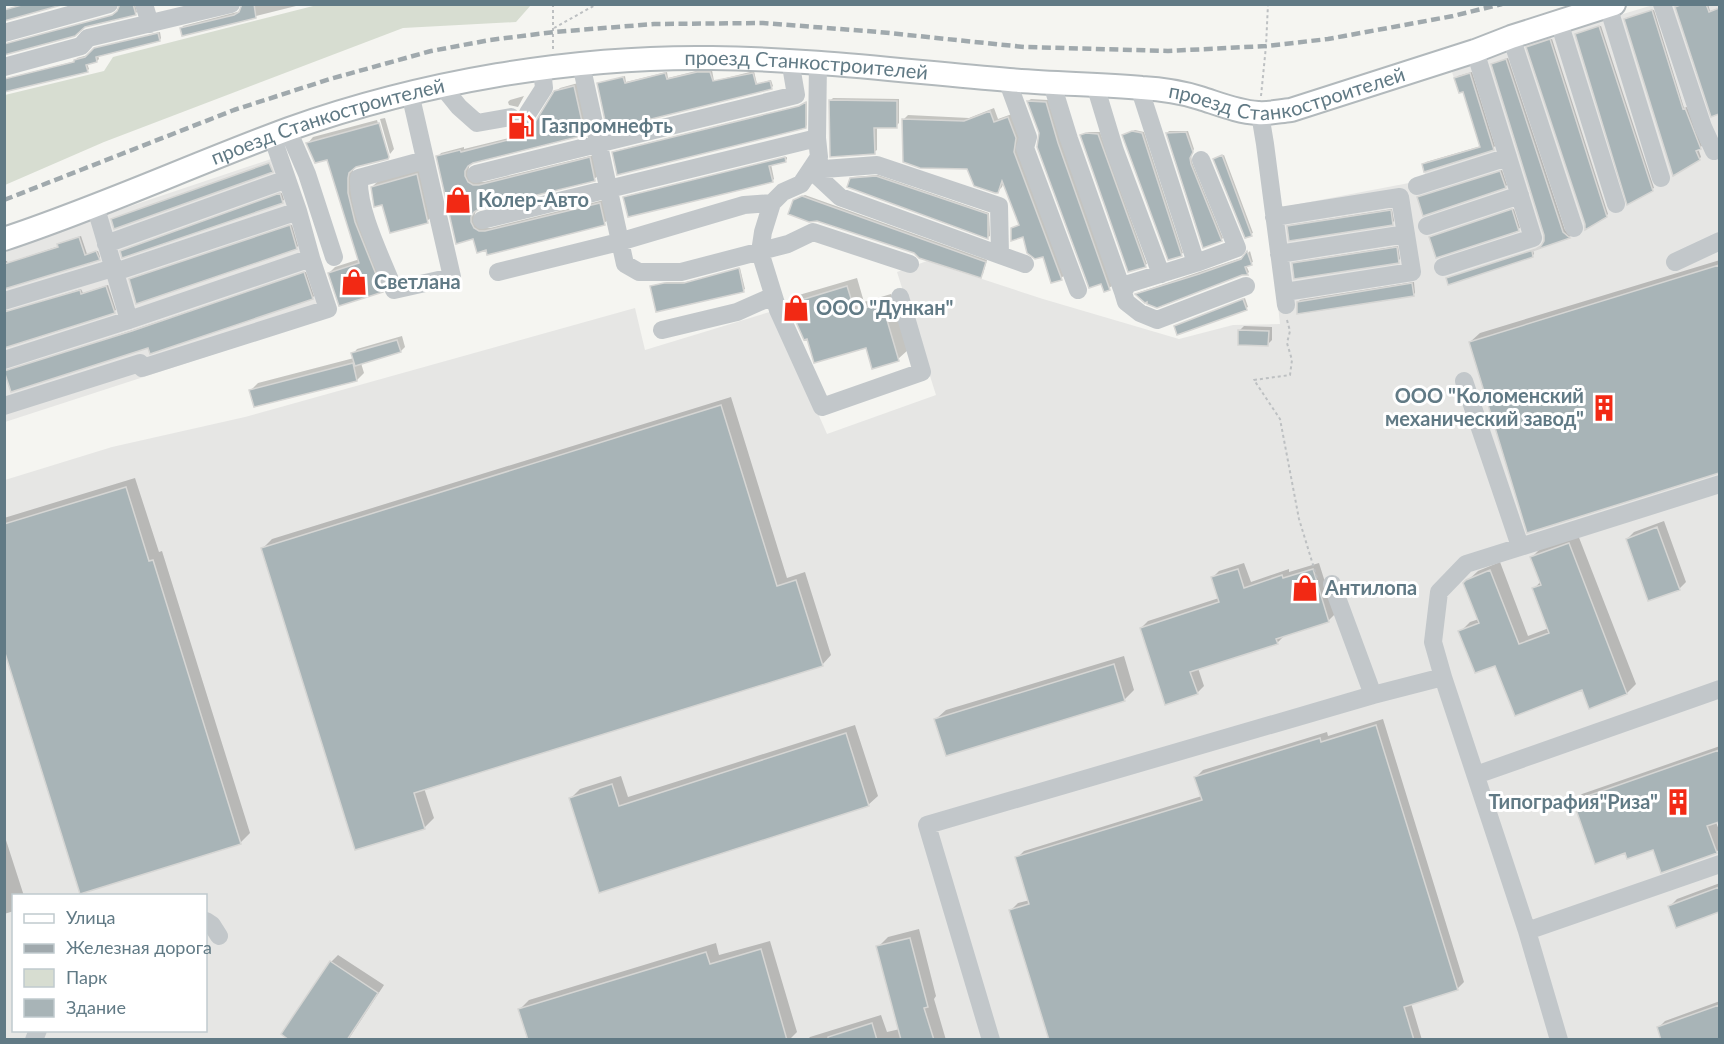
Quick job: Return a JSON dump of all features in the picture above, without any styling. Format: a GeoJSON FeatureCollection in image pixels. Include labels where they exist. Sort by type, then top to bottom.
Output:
{"type":"FeatureCollection","features":[{"type":"Feature","properties":{"kind":"main road","name":"проезд Станкостроителей"},"geometry":{"type":"LineString","coordinates":[[4,239],[280,133],[365,105],[410,93],[581,64],[645,59],[709,58],[818,62],[1052,84],[1139,87],[1186,94],[1241,111],[1260,114],[1291,110],[1611,5]]}},
{"type":"Feature","properties":{"kind":"street"},"geometry":{"type":"LineString","coordinates":[[4,33],[109,4]]}},
{"type":"Feature","properties":{"kind":"street"},"geometry":{"type":"LineString","coordinates":[[144,4],[156,16]]}},
{"type":"Feature","properties":{"kind":"street"},"geometry":{"type":"LineString","coordinates":[[4,67],[81,46],[88,38],[156,16],[231,4]]}},
{"type":"Feature","properties":{"kind":"street"},"geometry":{"type":"LineString","coordinates":[[1662,4],[1711,124],[1714,151]]}},
{"type":"Feature","properties":{"kind":"street"},"geometry":{"type":"LineString","coordinates":[[1611,5],[1661,177]]}},
{"type":"Feature","properties":{"kind":"street"},"geometry":{"type":"LineString","coordinates":[[70,11],[81,46]]}},
{"type":"Feature","properties":{"kind":"street"},"geometry":{"type":"LineString","coordinates":[[1559,22],[1616,204]]}},
{"type":"Feature","properties":{"kind":"street"},"geometry":{"type":"LineString","coordinates":[[1511,37],[1574,228]]}},
{"type":"Feature","properties":{"kind":"street"},"geometry":{"type":"LineString","coordinates":[[1443,267],[1533,238],[1475,51]]}},
{"type":"Feature","properties":{"kind":"street"},"geometry":{"type":"LineString","coordinates":[[790,60],[796,95]]}},
{"type":"Feature","properties":{"kind":"street"},"geometry":{"type":"LineString","coordinates":[[818,62],[819,157],[801,184],[783,192],[772,203],[763,232],[760,252],[773,296],[822,407],[922,372],[900,297]]}},
{"type":"Feature","properties":{"kind":"street"},"geometry":{"type":"LineString","coordinates":[[581,64],[625,264],[639,272],[681,272],[788,244],[813,232],[909,264]]}},
{"type":"Feature","properties":{"kind":"street"},"geometry":{"type":"LineString","coordinates":[[442,87],[477,123],[520,115],[544,88],[548,69]]}},
{"type":"Feature","properties":{"kind":"street"},"geometry":{"type":"LineString","coordinates":[[1007,80],[1028,137],[1026,148],[1078,290]]}},
{"type":"Feature","properties":{"kind":"street"},"geometry":{"type":"LineString","coordinates":[[1052,84],[1126,302],[1140,313],[1156,320],[1246,286]]}},
{"type":"Feature","properties":{"kind":"street"},"geometry":{"type":"LineString","coordinates":[[1095,85],[1115,152],[1161,274]]}},
{"type":"Feature","properties":{"kind":"street"},"geometry":{"type":"LineString","coordinates":[[1139,87],[1196,262]]}},
{"type":"Feature","properties":{"kind":"street"},"geometry":{"type":"LineString","coordinates":[[410,93],[452,277],[394,290],[365,216],[358,191],[359,178],[425,160]]}},
{"type":"Feature","properties":{"kind":"street"},"geometry":{"type":"LineString","coordinates":[[476,174],[796,95],[818,95]]}},
{"type":"Feature","properties":{"kind":"street"},"geometry":{"type":"LineString","coordinates":[[1260,114],[1266,144],[1274,217],[1285,299],[1412,272],[1400,197],[1274,217]]}},
{"type":"Feature","properties":{"kind":"street"},"geometry":{"type":"LineString","coordinates":[[4,406],[140,363],[142,368],[328,309],[287,179],[280,133]]}},
{"type":"Feature","properties":{"kind":"street"},"geometry":{"type":"LineString","coordinates":[[280,133],[307,174],[333,257]]}},
{"type":"Feature","properties":{"kind":"street"},"geometry":{"type":"LineString","coordinates":[[482,220],[817,138]]}},
{"type":"Feature","properties":{"kind":"street"},"geometry":{"type":"LineString","coordinates":[[1417,186],[1508,157]]}},
{"type":"Feature","properties":{"kind":"street"},"geometry":{"type":"LineString","coordinates":[[1123,292],[1128,284],[1237,248],[1202,160]]}},
{"type":"Feature","properties":{"kind":"street"},"geometry":{"type":"LineString","coordinates":[[811,170],[877,165],[999,206],[1000,255]]}},
{"type":"Feature","properties":{"kind":"street"},"geometry":{"type":"LineString","coordinates":[[811,170],[840,197],[1025,264]]}},
{"type":"Feature","properties":{"kind":"street"},"geometry":{"type":"LineString","coordinates":[[106,244],[287,179]]}},
{"type":"Feature","properties":{"kind":"street"},"geometry":{"type":"LineString","coordinates":[[1427,226],[1520,195]]}},
{"type":"Feature","properties":{"kind":"street"},"geometry":{"type":"LineString","coordinates":[[498,272],[619,242],[744,205],[772,203]]}},
{"type":"Feature","properties":{"kind":"street"},"geometry":{"type":"LineString","coordinates":[[95,205],[129,320]]}},
{"type":"Feature","properties":{"kind":"street"},"geometry":{"type":"LineString","coordinates":[[4,301],[114,270],[298,211]]}},
{"type":"Feature","properties":{"kind":"street"},"geometry":{"type":"LineString","coordinates":[[1279,255],[1406,234]]}},
{"type":"Feature","properties":{"kind":"street"},"geometry":{"type":"LineString","coordinates":[[1675,262],[1719,241]]}},
{"type":"Feature","properties":{"kind":"street"},"geometry":{"type":"LineString","coordinates":[[4,360],[311,258]]}},
{"type":"Feature","properties":{"kind":"street"},"geometry":{"type":"LineString","coordinates":[[662,330],[737,312],[773,296]]}},
{"type":"Feature","properties":{"kind":"street"},"geometry":{"type":"LineString","coordinates":[[1464,381],[1520,546]]}},
{"type":"Feature","properties":{"kind":"street"},"geometry":{"type":"LineString","coordinates":[[1559,1040],[1527,931],[1433,642],[1439,592],[1466,564],[1719,484]]}},
{"type":"Feature","properties":{"kind":"street"},"geometry":{"type":"LineString","coordinates":[[1332,584],[1373,695]]}},
{"type":"Feature","properties":{"kind":"street"},"geometry":{"type":"LineString","coordinates":[[990,1040],[927,825],[1373,695],[1443,677]]}},
{"type":"Feature","properties":{"kind":"street"},"geometry":{"type":"LineString","coordinates":[[1476,776],[1719,688]]}},
{"type":"Feature","properties":{"kind":"street"},"geometry":{"type":"LineString","coordinates":[[1527,931],[1719,864]]}},
{"type":"Feature","properties":{"kind":"street"},"geometry":{"type":"LineString","coordinates":[[207,922],[219,936]]}},
{"type":"Feature","properties":{"kind":"path"},"geometry":{"type":"LineString","coordinates":[[548,69],[554,28],[553,4]]}},
{"type":"Feature","properties":{"kind":"path"},"geometry":{"type":"LineString","coordinates":[[554,28],[597,4]]}},
{"type":"Feature","properties":{"kind":"path"},"geometry":{"type":"LineString","coordinates":[[1260,114],[1268,4]]}},
{"type":"Feature","properties":{"kind":"path"},"geometry":{"type":"LineString","coordinates":[[1285,299],[1290,331],[1287,343],[1292,360],[1290,375],[1254,380],[1280,418],[1299,519],[1320,588],[1332,584]]}},
{"type":"Feature","properties":{"kind":"shaded area"},"geometry":{"type":"Polygon","coordinates":[[[1653,5],[1719,5],[1719,1039],[5,1040],[5,480],[112,447],[245,417],[635,308],[645,350],[773,311],[827,434],[936,395],[897,272],[927,261],[1043,299],[1179,339],[1233,325],[1280,324],[1268,210],[1409,183],[1425,174],[1422,164],[1480,147],[1464,92],[1459,93],[1452,72],[1553,35],[1653,5]]]}},
{"type":"Feature","properties":{"kind":"shaded area"},"geometry":{"type":"Polygon","coordinates":[[[277,157],[328,317],[5,422],[5,252],[110,213],[277,157]]]}},
{"type":"Feature","properties":{"kind":"green space"},"geometry":{"type":"Polygon","coordinates":[[[321,4],[531,5],[516,22],[403,28],[104,142],[5,185],[5,95],[104,71],[113,57],[321,4]]]}},
{"type":"Feature","properties":{"kind":"building"},"geometry":{"type":"Polygon","coordinates":[[[25,4],[65,4],[4,21],[4,10],[25,4]]]}},
{"type":"Feature","properties":{"kind":"building"},"geometry":{"type":"Polygon","coordinates":[[[120,4],[133,4],[136,15],[85,27],[75,36],[4,55],[4,44],[112,15],[120,4]]]}},
{"type":"Feature","properties":{"kind":"building"},"geometry":{"type":"Polygon","coordinates":[[[242,4],[254,4],[256,18],[182,36],[180,28],[234,15],[239,12],[242,4]]]}},
{"type":"Feature","properties":{"kind":"building"},"geometry":{"type":"Polygon","coordinates":[[[1683,4],[1706,4],[1709,12],[1719,8],[1719,114],[1711,117],[1675,7],[1683,4]]]}},
{"type":"Feature","properties":{"kind":"building"},"geometry":{"type":"Polygon","coordinates":[[[1652,10],[1683,109],[1685,108],[1701,149],[1696,151],[1700,160],[1673,176],[1624,19],[1652,10]]]}},
{"type":"Feature","properties":{"kind":"building"},"geometry":{"type":"Polygon","coordinates":[[[1599,26],[1653,191],[1627,205],[1575,34],[1599,26]]]}},
{"type":"Feature","properties":{"kind":"building"},"geometry":{"type":"Polygon","coordinates":[[[158,33],[160,41],[96,57],[97,62],[86,65],[88,72],[4,92],[4,79],[74,62],[74,60],[85,57],[94,48],[158,33]]]}},
{"type":"Feature","properties":{"kind":"building"},"geometry":{"type":"Polygon","coordinates":[[[1550,39],[1607,217],[1585,230],[1585,224],[1526,47],[1550,39]]]}},
{"type":"Feature","properties":{"kind":"building"},"geometry":{"type":"Polygon","coordinates":[[[1506,59],[1563,232],[1570,238],[1532,251],[1533,257],[1448,285],[1446,278],[1536,249],[1544,241],[1491,64],[1506,59]]]}},
{"type":"Feature","properties":{"kind":"building"},"geometry":{"type":"Polygon","coordinates":[[[697,72],[710,72],[713,81],[753,73],[756,84],[770,81],[772,89],[607,130],[597,83],[623,77],[625,83],[665,73],[667,79],[697,72]]]}},
{"type":"Feature","properties":{"kind":"building"},"geometry":{"type":"Polygon","coordinates":[[[1470,73],[1494,150],[1424,172],[1422,164],[1480,147],[1463,92],[1459,93],[1454,78],[1470,73]]]}},
{"type":"Feature","properties":{"kind":"building"},"geometry":{"type":"Polygon","coordinates":[[[574,86],[585,135],[473,163],[468,166],[465,176],[468,182],[479,185],[590,157],[595,181],[479,209],[474,212],[471,222],[474,228],[485,231],[600,203],[605,225],[487,255],[486,250],[477,253],[473,239],[456,244],[436,156],[516,138],[514,128],[521,122],[534,123],[554,91],[574,86]]]}},
{"type":"Feature","properties":{"kind":"building"},"geometry":{"type":"Polygon","coordinates":[[[829,100],[897,101],[897,128],[874,128],[875,154],[830,157],[829,100]]]}},
{"type":"Feature","properties":{"kind":"building"},"geometry":{"type":"Polygon","coordinates":[[[1027,101],[1046,102],[1058,143],[1110,290],[1104,292],[1101,284],[1089,288],[1037,147],[1039,133],[1027,101]]]}},
{"type":"Feature","properties":{"kind":"building"},"geometry":{"type":"Polygon","coordinates":[[[806,102],[806,128],[617,175],[612,152],[799,106],[806,102]]]}},
{"type":"Feature","properties":{"kind":"building"},"geometry":{"type":"Polygon","coordinates":[[[990,111],[994,122],[1008,117],[1016,138],[1014,152],[1062,280],[1051,283],[1043,257],[1035,259],[1027,253],[1023,237],[1011,241],[1011,228],[1019,225],[1002,181],[998,193],[995,193],[974,186],[967,169],[920,168],[903,162],[902,119],[964,121],[990,111]]]}},
{"type":"Feature","properties":{"kind":"building"},"geometry":{"type":"Polygon","coordinates":[[[379,123],[389,157],[356,167],[349,173],[348,193],[355,222],[383,292],[339,306],[328,273],[359,263],[327,160],[315,163],[306,143],[379,123]]]}},
{"type":"Feature","properties":{"kind":"building"},"geometry":{"type":"Polygon","coordinates":[[[1132,131],[1142,133],[1182,256],[1168,260],[1122,135],[1132,131]]]}},
{"type":"Feature","properties":{"kind":"building"},"geometry":{"type":"Polygon","coordinates":[[[1186,132],[1193,152],[1190,158],[1191,164],[1222,241],[1203,248],[1166,133],[1186,132]]]}},
{"type":"Feature","properties":{"kind":"building"},"geometry":{"type":"Polygon","coordinates":[[[1098,134],[1146,267],[1128,272],[1080,135],[1098,134]]]}},
{"type":"Feature","properties":{"kind":"building"},"geometry":{"type":"Polygon","coordinates":[[[1222,155],[1252,236],[1245,238],[1213,159],[1222,155]]]}},
{"type":"Feature","properties":{"kind":"building"},"geometry":{"type":"Polygon","coordinates":[[[785,157],[786,162],[769,166],[773,182],[628,217],[623,197],[785,157]]]}},
{"type":"Feature","properties":{"kind":"building"},"geometry":{"type":"Polygon","coordinates":[[[269,163],[273,172],[114,229],[111,219],[269,163]]]}},
{"type":"Feature","properties":{"kind":"building"},"geometry":{"type":"Polygon","coordinates":[[[1500,171],[1506,188],[1423,216],[1417,197],[1500,171]]]}},
{"type":"Feature","properties":{"kind":"building"},"geometry":{"type":"Polygon","coordinates":[[[417,174],[428,223],[390,233],[382,205],[374,207],[371,187],[417,174]]]}},
{"type":"Feature","properties":{"kind":"building"},"geometry":{"type":"Polygon","coordinates":[[[876,176],[988,214],[988,239],[847,187],[850,178],[876,176]]]}},
{"type":"Feature","properties":{"kind":"building"},"geometry":{"type":"Polygon","coordinates":[[[280,193],[283,203],[122,258],[120,251],[280,193]]]}},
{"type":"Feature","properties":{"kind":"building"},"geometry":{"type":"Polygon","coordinates":[[[802,196],[986,262],[981,278],[919,258],[914,253],[817,221],[809,222],[788,214],[793,200],[802,196]]]}},
{"type":"Feature","properties":{"kind":"building"},"geometry":{"type":"Polygon","coordinates":[[[1512,209],[1519,231],[1436,258],[1429,237],[1512,209]]]}},
{"type":"Feature","properties":{"kind":"building"},"geometry":{"type":"Polygon","coordinates":[[[1391,210],[1393,225],[1289,241],[1287,226],[1391,210]]]}},
{"type":"Feature","properties":{"kind":"building"},"geometry":{"type":"Polygon","coordinates":[[[290,225],[297,249],[136,304],[129,279],[290,225]]]}},
{"type":"Feature","properties":{"kind":"building"},"geometry":{"type":"Polygon","coordinates":[[[79,237],[85,255],[96,251],[100,260],[4,289],[4,264],[58,247],[57,244],[79,237]]]}},
{"type":"Feature","properties":{"kind":"building"},"geometry":{"type":"Polygon","coordinates":[[[1397,247],[1399,263],[1294,279],[1292,263],[1397,247]]]}},
{"type":"Feature","properties":{"kind":"building"},"geometry":{"type":"Polygon","coordinates":[[[1247,251],[1252,265],[1245,267],[1248,275],[1242,275],[1157,308],[1145,303],[1135,294],[1241,259],[1247,251]]]}},
{"type":"Feature","properties":{"kind":"building","name":"ООО \"Коломенский механический завод\""},"geometry":{"type":"Polygon","coordinates":[[[1719,265],[1719,473],[1527,533],[1469,342],[1719,265]]]}},
{"type":"Feature","properties":{"kind":"building"},"geometry":{"type":"Polygon","coordinates":[[[739,268],[744,292],[656,312],[650,286],[684,283],[739,268]]]}},
{"type":"Feature","properties":{"kind":"building"},"geometry":{"type":"Polygon","coordinates":[[[304,272],[313,299],[150,354],[148,348],[11,392],[4,371],[132,331],[304,272]]]}},
{"type":"Feature","properties":{"kind":"building"},"geometry":{"type":"Polygon","coordinates":[[[1412,283],[1414,296],[1297,314],[1297,302],[1412,283]]]}},
{"type":"Feature","properties":{"kind":"building"},"geometry":{"type":"Polygon","coordinates":[[[106,286],[115,313],[4,348],[4,312],[80,290],[81,294],[106,286]]]}},
{"type":"Feature","properties":{"kind":"building"},"geometry":{"type":"Polygon","coordinates":[[[847,286],[855,311],[882,303],[899,361],[872,369],[866,348],[814,363],[807,339],[804,340],[788,304],[847,286]]]}},
{"type":"Feature","properties":{"kind":"building"},"geometry":{"type":"Polygon","coordinates":[[[1243,299],[1247,310],[1177,335],[1174,326],[1243,299]]]}},
{"type":"Feature","properties":{"kind":"building"},"geometry":{"type":"Polygon","coordinates":[[[1238,330],[1269,331],[1268,346],[1238,345],[1238,330]]]}},
{"type":"Feature","properties":{"kind":"building"},"geometry":{"type":"Polygon","coordinates":[[[397,340],[401,352],[355,366],[351,353],[397,340]]]}},
{"type":"Feature","properties":{"kind":"building"},"geometry":{"type":"Polygon","coordinates":[[[353,363],[357,381],[254,407],[249,390],[353,363]]]}},
{"type":"Feature","properties":{"kind":"building"},"geometry":{"type":"Polygon","coordinates":[[[721,405],[777,586],[796,580],[823,666],[414,793],[425,829],[355,850],[261,548],[721,405]]]}},
{"type":"Feature","properties":{"kind":"building"},"geometry":{"type":"Polygon","coordinates":[[[126,487],[149,561],[153,560],[241,844],[80,894],[4,650],[4,524],[126,487]]]}},
{"type":"Feature","properties":{"kind":"building"},"geometry":{"type":"Polygon","coordinates":[[[1657,527],[1680,590],[1648,601],[1626,539],[1657,527]]]}},
{"type":"Feature","properties":{"kind":"building"},"geometry":{"type":"Polygon","coordinates":[[[1569,543],[1627,694],[1589,709],[1582,690],[1515,716],[1495,666],[1475,673],[1458,631],[1479,623],[1463,583],[1490,570],[1519,644],[1549,633],[1532,588],[1541,585],[1530,557],[1569,543]]]}},
{"type":"Feature","properties":{"kind":"building"},"geometry":{"type":"Polygon","coordinates":[[[1238,569],[1244,588],[1282,575],[1283,578],[1313,569],[1329,622],[1276,639],[1278,644],[1190,672],[1198,694],[1165,705],[1140,628],[1219,602],[1211,577],[1238,569]]]}},
{"type":"Feature","properties":{"kind":"building"},"geometry":{"type":"Polygon","coordinates":[[[1114,664],[1125,701],[946,756],[934,719],[1114,664]]]}},
{"type":"Feature","properties":{"kind":"building"},"geometry":{"type":"Polygon","coordinates":[[[1376,725],[1458,990],[1404,1007],[1414,1040],[1049,1040],[1009,910],[1029,904],[1015,857],[1202,800],[1194,777],[1320,738],[1321,742],[1376,725]]]}},
{"type":"Feature","properties":{"kind":"building"},"geometry":{"type":"Polygon","coordinates":[[[846,733],[869,806],[599,893],[569,798],[612,784],[619,806],[846,733]]]}},
{"type":"Feature","properties":{"kind":"building","name":"Типография\"Риза\""},"geometry":{"type":"Polygon","coordinates":[[[1719,750],[1719,822],[1707,826],[1717,853],[1661,873],[1653,850],[1627,859],[1625,853],[1595,864],[1573,801],[1719,750]]]}},
{"type":"Feature","properties":{"kind":"building"},"geometry":{"type":"Polygon","coordinates":[[[1719,887],[1719,912],[1676,928],[1668,906],[1719,887]]]}},
{"type":"Feature","properties":{"kind":"building"},"geometry":{"type":"Polygon","coordinates":[[[910,938],[928,1007],[924,1008],[934,1040],[901,1040],[876,946],[910,938]]]}},
{"type":"Feature","properties":{"kind":"building"},"geometry":{"type":"Polygon","coordinates":[[[761,949],[787,1040],[528,1040],[518,1009],[706,952],[710,964],[761,949]]]}},
{"type":"Feature","properties":{"kind":"building"},"geometry":{"type":"Polygon","coordinates":[[[330,961],[378,993],[347,1040],[289,1040],[281,1034],[330,961]]]}},
{"type":"Feature","properties":{"kind":"building"},"geometry":{"type":"Polygon","coordinates":[[[1719,1005],[1719,1040],[1661,1040],[1657,1027],[1719,1005]]]}},
{"type":"Feature","properties":{"kind":"building"},"geometry":{"type":"Polygon","coordinates":[[[872,1023],[877,1040],[828,1040],[828,1037],[872,1023]]]}},
{"type":"Feature","properties":{"kind":"railway"},"geometry":{"type":"LineString","coordinates":[[4,200],[234,110],[330,79],[431,51],[490,40],[654,24],[763,23],[1024,47],[1168,51],[1266,46],[1328,39],[1453,16],[1502,4]]}},
{"type":"Feature","properties":{"kind":"place","name":"Газпромнефть"},"geometry":{"type":"Point","coordinates":[521,126]}},
{"type":"Feature","properties":{"kind":"place","name":"Колер-Авто"},"geometry":{"type":"Point","coordinates":[458,200]}},
{"type":"Feature","properties":{"kind":"place","name":"Светлана"},"geometry":{"type":"Point","coordinates":[354,282]}},
{"type":"Feature","properties":{"kind":"place","name":"ООО \"Дункан\""},"geometry":{"type":"Point","coordinates":[796,308]}},
{"type":"Feature","properties":{"kind":"place","name":"ООО \"Коломенский механический завод\""},"geometry":{"type":"Point","coordinates":[1604,408]}},
{"type":"Feature","properties":{"kind":"place","name":"Aнтилопа"},"geometry":{"type":"Point","coordinates":[1305,588]}},
{"type":"Feature","properties":{"kind":"place","name":"Типография\"Риза\""},"geometry":{"type":"Point","coordinates":[1678,802]}}]}
